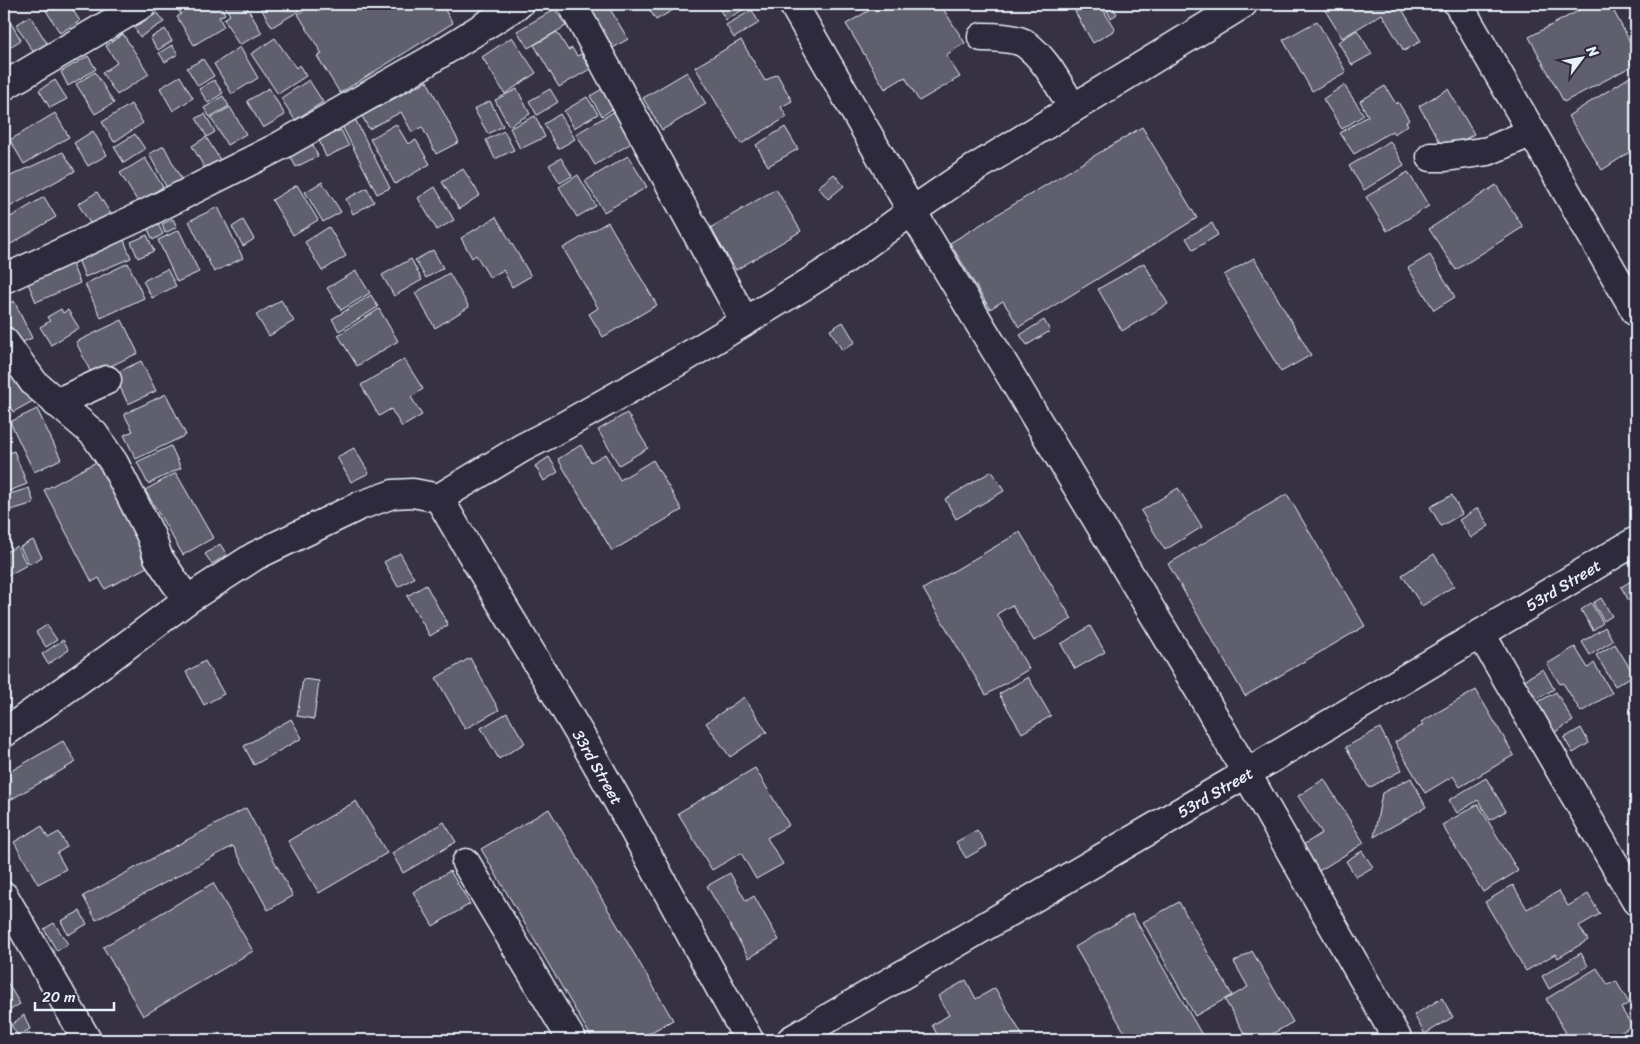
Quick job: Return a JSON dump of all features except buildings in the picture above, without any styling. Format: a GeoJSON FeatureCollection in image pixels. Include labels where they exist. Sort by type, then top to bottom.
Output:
{"type":"FeatureCollection","features":[{"type":"Feature","properties":{"kind":"street"},"geometry":{"type":"LineString","coordinates":[[4,86],[143,4]]}},
{"type":"Feature","properties":{"kind":"street"},"geometry":{"type":"LineString","coordinates":[[6,271],[137,218],[280,146],[427,62],[518,4]]}},
{"type":"Feature","properties":{"kind":"street"},"geometry":{"type":"LineString","coordinates":[[572,4],[744,320]]}},
{"type":"Feature","properties":{"kind":"street"},"geometry":{"type":"LineString","coordinates":[[793,4],[912,211],[1199,690],[1398,1040]]}},
{"type":"Feature","properties":{"kind":"street"},"geometry":{"type":"LineString","coordinates":[[4,733],[187,600],[256,556],[359,506],[393,494],[414,493],[440,498],[522,448],[686,357],[843,261],[972,170],[1243,4]]}},
{"type":"Feature","properties":{"kind":"street"},"geometry":{"type":"LineString","coordinates":[[1458,4],[1636,312]]}},
{"type":"Feature","properties":{"kind":"street"},"geometry":{"type":"LineString","coordinates":[[982,37],[996,37],[1022,42],[1040,57],[1073,108]]}},
{"type":"Feature","properties":{"kind":"street"},"geometry":{"type":"LineString","coordinates":[[1431,157],[1461,156],[1488,150],[1532,132]]}},
{"type":"Feature","properties":{"kind":"street"},"geometry":{"type":"LineString","coordinates":[[4,340],[34,383],[94,434],[114,463],[151,536],[158,557],[187,600]]}},
{"type":"Feature","properties":{"kind":"street"},"geometry":{"type":"LineString","coordinates":[[56,403],[107,380]]}},
{"type":"Feature","properties":{"kind":"street","name":"33rd Street"},"geometry":{"type":"LineString","coordinates":[[440,498],[487,581],[594,758],[650,858],[704,962],[749,1040]]}},
{"type":"Feature","properties":{"kind":"street","name":"53rd Street"},"geometry":{"type":"LineString","coordinates":[[791,1040],[1247,773],[1636,541]]}},
{"type":"Feature","properties":{"kind":"street"},"geometry":{"type":"LineString","coordinates":[[1480,634],[1636,901]]}},
{"type":"Feature","properties":{"kind":"street"},"geometry":{"type":"LineString","coordinates":[[466,863],[572,1040]]}},
{"type":"Feature","properties":{"kind":"street"},"geometry":{"type":"LineString","coordinates":[[4,896],[87,1040]]}}]}
